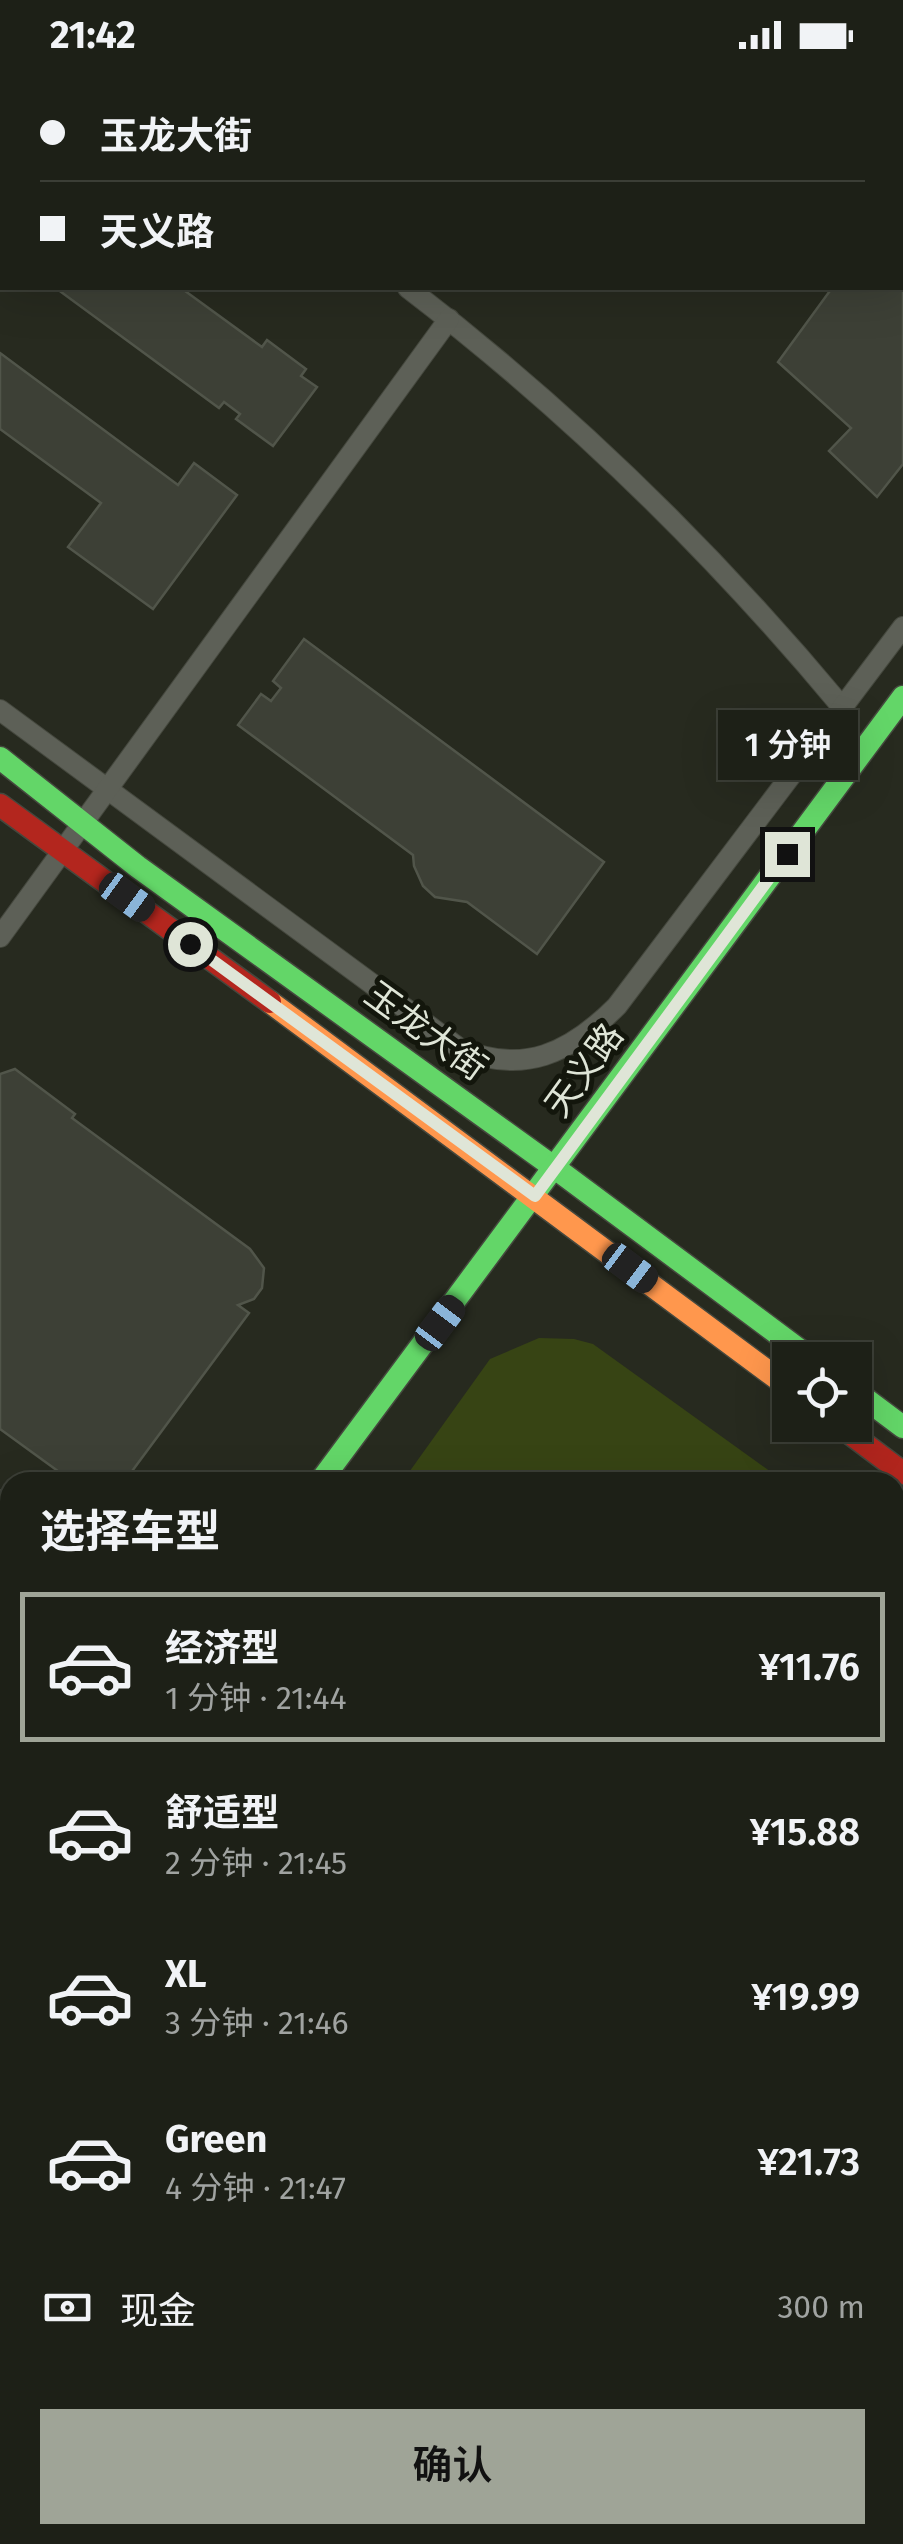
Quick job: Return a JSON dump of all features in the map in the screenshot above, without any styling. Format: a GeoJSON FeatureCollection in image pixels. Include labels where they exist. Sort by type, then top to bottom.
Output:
{"type":"FeatureCollection","features":[{"type":"Feature","properties":{"kind":"main road","name":"天义路"},"geometry":{"type":"LineString","coordinates":[[328,1472],[903,697]]}},
{"type":"Feature","properties":{"kind":"main road","name":"玉龙大街"},"geometry":{"type":"LineString","coordinates":[[0,758],[138,867],[789,1342]]}},
{"type":"Feature","properties":{"kind":"main road","name":"玉龙大街"},"geometry":{"type":"LineString","coordinates":[[0,804],[772,1374]]}},
{"type":"Feature","properties":{"kind":"main road"},"geometry":{"type":"LineString","coordinates":[[872,1404],[903,1427]]}},
{"type":"Feature","properties":{"kind":"main road"},"geometry":{"type":"LineString","coordinates":[[862,1442],[902,1472]]}},
{"type":"Feature","properties":{"kind":"street"},"geometry":{"type":"LineString","coordinates":[[411,290],[572,420],[767,617],[842,707]]}},
{"type":"Feature","properties":{"kind":"street"},"geometry":{"type":"LineString","coordinates":[[0,937],[448,319]]}},
{"type":"Feature","properties":{"kind":"street"},"geometry":{"type":"LineString","coordinates":[[0,710],[458,1048],[486,1060],[533,1059],[561,1050],[590,1034],[617,1006],[903,627]]}},
{"type":"Feature","properties":{"kind":"green space"},"geometry":{"type":"Polygon","coordinates":[[[539,1338],[593,1344],[771,1472],[409,1472],[490,1359],[539,1338]]]}},
{"type":"Feature","properties":{"kind":"building"},"geometry":{"type":"Polygon","coordinates":[[[58,290],[184,290],[262,347],[267,340],[306,369],[301,376],[317,387],[273,446],[236,419],[240,414],[224,402],[219,408],[58,290]]]}},
{"type":"Feature","properties":{"kind":"building"},"geometry":{"type":"Polygon","coordinates":[[[831,290],[903,290],[903,464],[877,497],[829,451],[851,428],[778,362],[831,290]]]}},
{"type":"Feature","properties":{"kind":"building"},"geometry":{"type":"Polygon","coordinates":[[[0,353],[178,485],[194,463],[237,495],[153,609],[68,547],[101,503],[0,429],[0,353]]]}},
{"type":"Feature","properties":{"kind":"building"},"geometry":{"type":"Polygon","coordinates":[[[304,639],[604,862],[537,954],[467,902],[435,897],[423,886],[413,855],[238,725],[261,694],[271,701],[281,688],[273,681],[304,639]]]}},
{"type":"Feature","properties":{"kind":"building"},"geometry":{"type":"Polygon","coordinates":[[[15,1069],[75,1114],[72,1118],[250,1249],[264,1268],[262,1288],[254,1299],[238,1305],[249,1313],[131,1472],[59,1472],[0,1429],[0,1074],[15,1069]]]}},
{"type":"Feature","properties":{"kind":"traffic: fast"},"geometry":{"type":"LineString","coordinates":[[327,1472],[903,697]]}},
{"type":"Feature","properties":{"kind":"traffic: fast"},"geometry":{"type":"LineString","coordinates":[[0,758],[138,867],[789,1342]]}},
{"type":"Feature","properties":{"kind":"traffic: fast"},"geometry":{"type":"LineString","coordinates":[[872,1404],[903,1427]]}},
{"type":"Feature","properties":{"kind":"traffic: slow"},"geometry":{"type":"LineString","coordinates":[[270,1002],[772,1375]]}},
{"type":"Feature","properties":{"kind":"traffic: jam"},"geometry":{"type":"LineString","coordinates":[[0,805],[270,1002]]}},
{"type":"Feature","properties":{"kind":"traffic: jam"},"geometry":{"type":"LineString","coordinates":[[862,1442],[902,1472]]}},
{"type":"Feature","properties":{"kind":"route"},"geometry":{"type":"LineString","coordinates":[[190,944],[535,1196],[787,854]]}}]}
